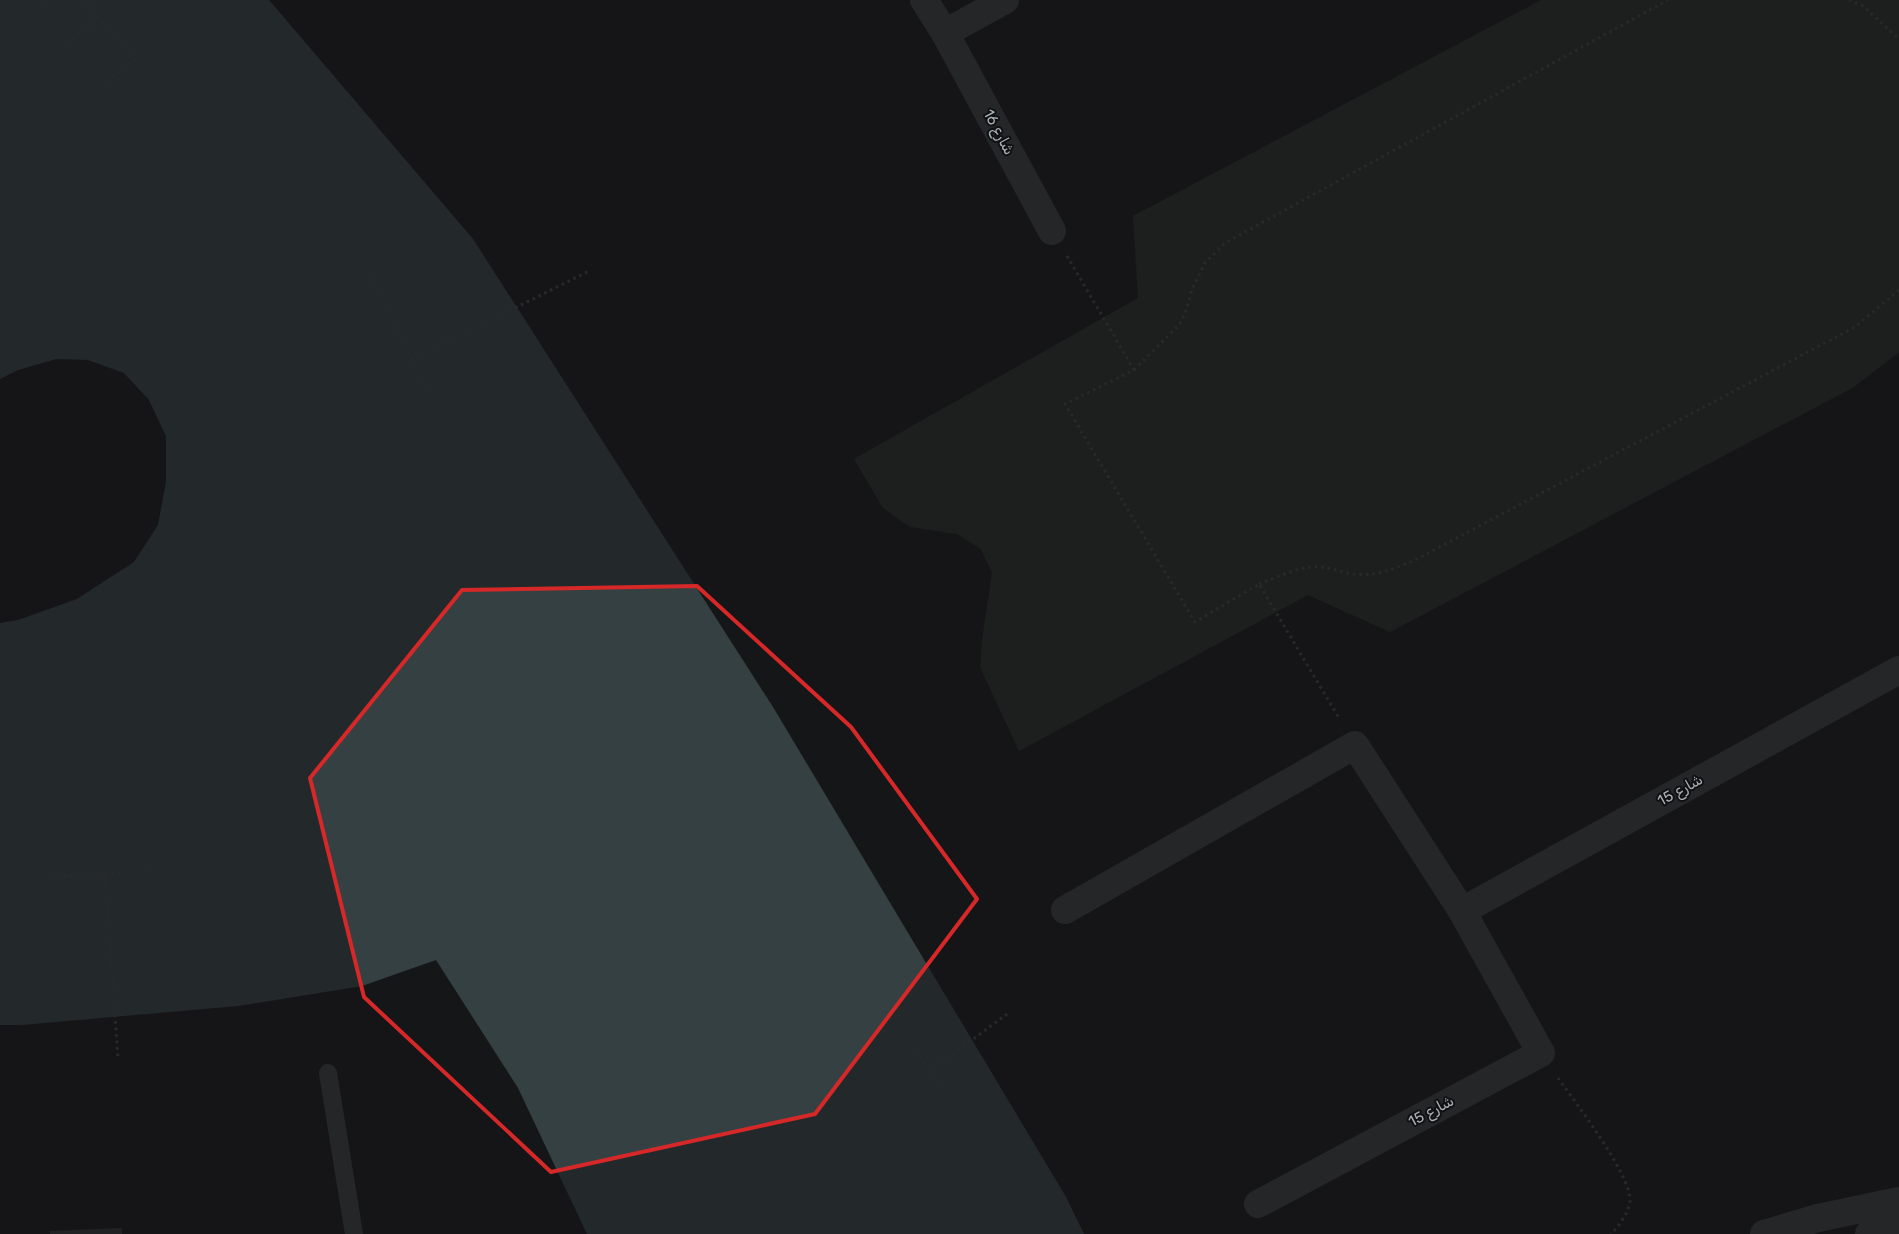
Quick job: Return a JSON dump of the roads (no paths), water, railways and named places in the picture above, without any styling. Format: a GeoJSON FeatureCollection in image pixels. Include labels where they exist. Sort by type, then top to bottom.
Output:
{"type":"FeatureCollection","features":[{"type":"Feature","properties":{"kind":"street","name":"شارع 16"},"geometry":{"type":"LineString","coordinates":[[924,0],[945,33],[1052,230]]}},
{"type":"Feature","properties":{"kind":"street"},"geometry":{"type":"LineString","coordinates":[[945,33],[1005,0]]}},
{"type":"Feature","properties":{"kind":"street","name":"شارع 15"},"geometry":{"type":"LineString","coordinates":[[1258,1204],[1540,1052],[1462,911],[1899,670]]}},
{"type":"Feature","properties":{"kind":"street"},"geometry":{"type":"LineString","coordinates":[[1065,910],[1354,745],[1462,911]]}},
{"type":"Feature","properties":{"kind":"street"},"geometry":{"type":"LineString","coordinates":[[1764,1234],[1818,1218],[1899,1201]]}},
{"type":"Feature","properties":{"kind":"street"},"geometry":{"type":"LineString","coordinates":[[1869,1234],[1899,1228]]}},
{"type":"Feature","properties":{"kind":"lane"},"geometry":{"type":"LineString","coordinates":[[328,1073],[354,1234]]}}]}
